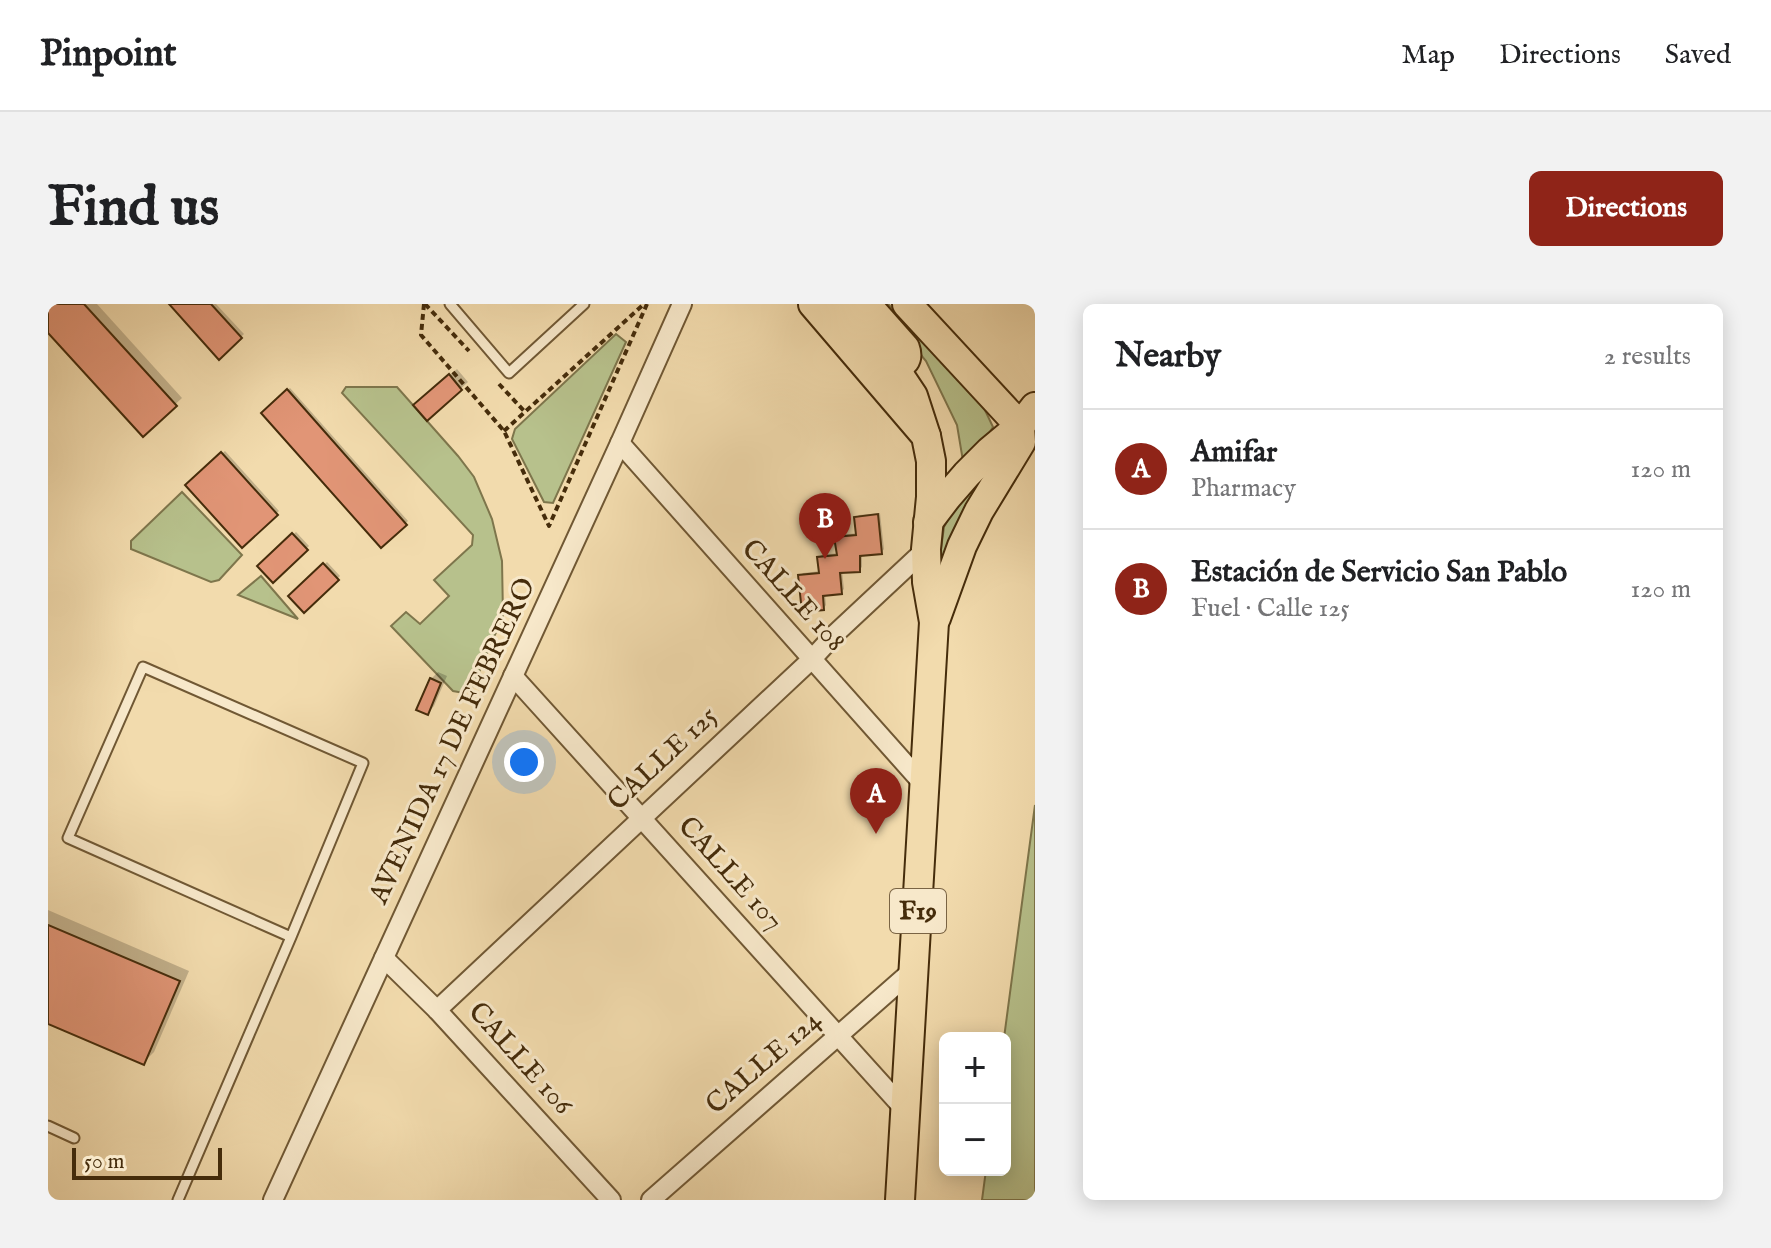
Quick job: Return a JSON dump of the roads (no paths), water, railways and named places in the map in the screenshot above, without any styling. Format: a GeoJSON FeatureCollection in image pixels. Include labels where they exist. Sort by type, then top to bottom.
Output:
{"type":"FeatureCollection","features":[{"type":"Feature","properties":{"kind":"main road"},"geometry":{"type":"LineString","coordinates":[[813,304],[926,436]]}},
{"type":"Feature","properties":{"kind":"main road","name":"F19"},"geometry":{"type":"LineString","coordinates":[[837,304],[899,357]]}},
{"type":"Feature","properties":{"kind":"main road","name":"F19"},"geometry":{"type":"LineString","coordinates":[[866,304],[899,357],[926,436],[931,461],[927,582],[934,622],[900,1200]]}},
{"type":"Feature","properties":{"kind":"main road"},"geometry":{"type":"LineString","coordinates":[[907,304],[1028,417],[990,451],[947,497],[927,535]]}},
{"type":"Feature","properties":{"kind":"main road","name":"F19"},"geometry":{"type":"LineString","coordinates":[[934,622],[962,546],[979,511],[1021,442],[1028,417]]}},
{"type":"Feature","properties":{"kind":"street","name":"AVENIDA 17 DE FEBRERO"},"geometry":{"type":"LineString","coordinates":[[273,1200],[682,304]]}},
{"type":"Feature","properties":{"kind":"street","name":"CALLE 108"},"geometry":{"type":"LineString","coordinates":[[620,443],[925,786]]}},
{"type":"Feature","properties":{"kind":"street","name":"CALLE 125"},"geometry":{"type":"LineString","coordinates":[[437,1010],[812,659],[927,535]]}},
{"type":"Feature","properties":{"kind":"street","name":"CALLE 107"},"geometry":{"type":"LineString","coordinates":[[513,676],[906,1111]]}},
{"type":"Feature","properties":{"kind":"street","name":"CALLE 106"},"geometry":{"type":"LineString","coordinates":[[384,958],[437,1010],[611,1200]]}},
{"type":"Feature","properties":{"kind":"street","name":"CALLE 124"},"geometry":{"type":"LineString","coordinates":[[651,1200],[914,969]]}},
{"type":"Feature","properties":{"kind":"lane"},"geometry":{"type":"LineString","coordinates":[[450,304],[509,373],[584,304]]}},
{"type":"Feature","properties":{"kind":"lane"},"geometry":{"type":"LineString","coordinates":[[178,1200],[291,937],[363,763],[143,667],[68,838],[291,937]]}},
{"type":"Feature","properties":{"kind":"lane"},"geometry":{"type":"LineString","coordinates":[[48,1126],[74,1138]]}},
{"type":"Feature","properties":{"kind":"place","name":"Estación de Servicio San Pablo"},"geometry":{"type":"Point","coordinates":[825,559]}},
{"type":"Feature","properties":{"kind":"place","name":"Amifar"},"geometry":{"type":"Point","coordinates":[876,834]}}]}
